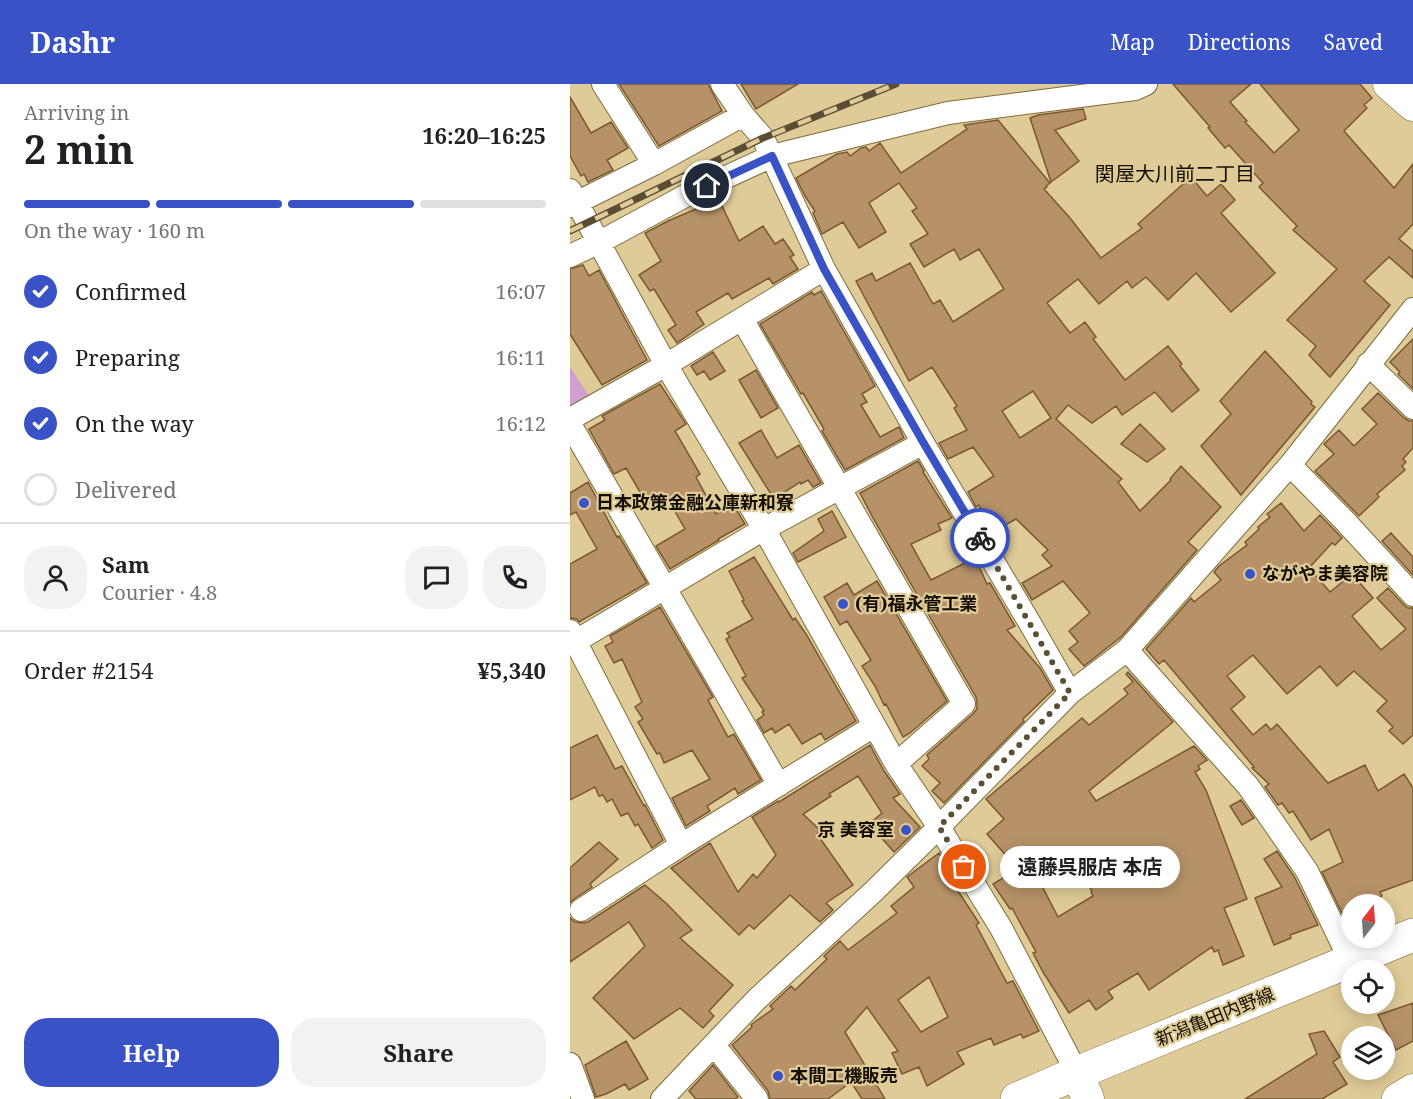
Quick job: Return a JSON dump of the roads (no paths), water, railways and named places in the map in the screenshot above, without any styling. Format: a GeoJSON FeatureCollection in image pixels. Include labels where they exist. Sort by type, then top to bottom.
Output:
{"type":"FeatureCollection","features":[{"type":"Feature","properties":{"kind":"main road"},"geometry":{"type":"LineString","coordinates":[[1389,84],[1413,105]]}},
{"type":"Feature","properties":{"kind":"main road","name":"新潟亀田内野線"},"geometry":{"type":"LineString","coordinates":[[1356,960],[1413,935]]}},
{"type":"Feature","properties":{"kind":"main road","name":"新潟亀田内野線"},"geometry":{"type":"LineString","coordinates":[[1017,1099],[1083,1086],[1341,967]]}},
{"type":"Feature","properties":{"kind":"main road"},"geometry":{"type":"LineString","coordinates":[[1398,1099],[1413,1090]]}},
{"type":"Feature","properties":{"kind":"street"},"geometry":{"type":"LineString","coordinates":[[603,84],[654,164]]}},
{"type":"Feature","properties":{"kind":"street"},"geometry":{"type":"LineString","coordinates":[[722,84],[743,115],[763,138],[824,269],[1070,693]]}},
{"type":"Feature","properties":{"kind":"street"},"geometry":{"type":"LineString","coordinates":[[570,256],[685,195],[772,156],[948,113],[1134,89],[1146,84]]}},
{"type":"Feature","properties":{"kind":"street"},"geometry":{"type":"LineString","coordinates":[[743,115],[654,164],[572,199],[600,242],[666,365],[764,529],[896,764],[939,827],[1001,928],[1083,1086]]}},
{"type":"Feature","properties":{"kind":"street"},"geometry":{"type":"LineString","coordinates":[[570,418],[666,365],[824,269]]}},
{"type":"Feature","properties":{"kind":"street"},"geometry":{"type":"LineString","coordinates":[[662,1099],[758,999],[873,892],[1070,693],[1127,650],[1290,465],[1413,309]]}},
{"type":"Feature","properties":{"kind":"street"},"geometry":{"type":"LineString","coordinates":[[742,319],[964,704],[896,764]]}},
{"type":"Feature","properties":{"kind":"street"},"geometry":{"type":"LineString","coordinates":[[1368,364],[1413,408]]}},
{"type":"Feature","properties":{"kind":"street"},"geometry":{"type":"LineString","coordinates":[[570,424],[779,785]]}},
{"type":"Feature","properties":{"kind":"street"},"geometry":{"type":"LineString","coordinates":[[681,846],[573,636],[666,588],[764,529],[923,442]]}},
{"type":"Feature","properties":{"kind":"street"},"geometry":{"type":"LineString","coordinates":[[1290,465],[1413,595]]}},
{"type":"Feature","properties":{"kind":"street"},"geometry":{"type":"LineString","coordinates":[[1127,650],[1248,786],[1307,871],[1350,960]]}},
{"type":"Feature","properties":{"kind":"street"},"geometry":{"type":"LineString","coordinates":[[581,910],[874,726]]}},
{"type":"Feature","properties":{"kind":"street"},"geometry":{"type":"LineString","coordinates":[[714,1045],[757,1099]]}},
{"type":"Feature","properties":{"kind":"street"},"geometry":{"type":"LineString","coordinates":[[570,1064],[583,1099]]}},
{"type":"Feature","properties":{"kind":"railway"},"geometry":{"type":"LineString","coordinates":[[570,231],[763,138],[896,84]]}},
{"type":"Feature","properties":{"kind":"place","name":"日本政策金融公庫新和寮"},"geometry":{"type":"Point","coordinates":[584,503]}},
{"type":"Feature","properties":{"kind":"place","name":"ながやま美容院"},"geometry":{"type":"Point","coordinates":[1250,574]}},
{"type":"Feature","properties":{"kind":"place","name":"(有)福永管工業"},"geometry":{"type":"Point","coordinates":[843,604]}},
{"type":"Feature","properties":{"kind":"place","name":"京 美容室"},"geometry":{"type":"Point","coordinates":[906,830]}},
{"type":"Feature","properties":{"kind":"place","name":"遠藤呉服店 本店"},"geometry":{"type":"Point","coordinates":[964,867]}},
{"type":"Feature","properties":{"kind":"place","name":"本間工機販売"},"geometry":{"type":"Point","coordinates":[778,1076]}},
{"type":"Feature","properties":{"kind":"district","name":"関屋大川前二丁目"},"geometry":{"type":"Point","coordinates":[1175,174]}}]}
